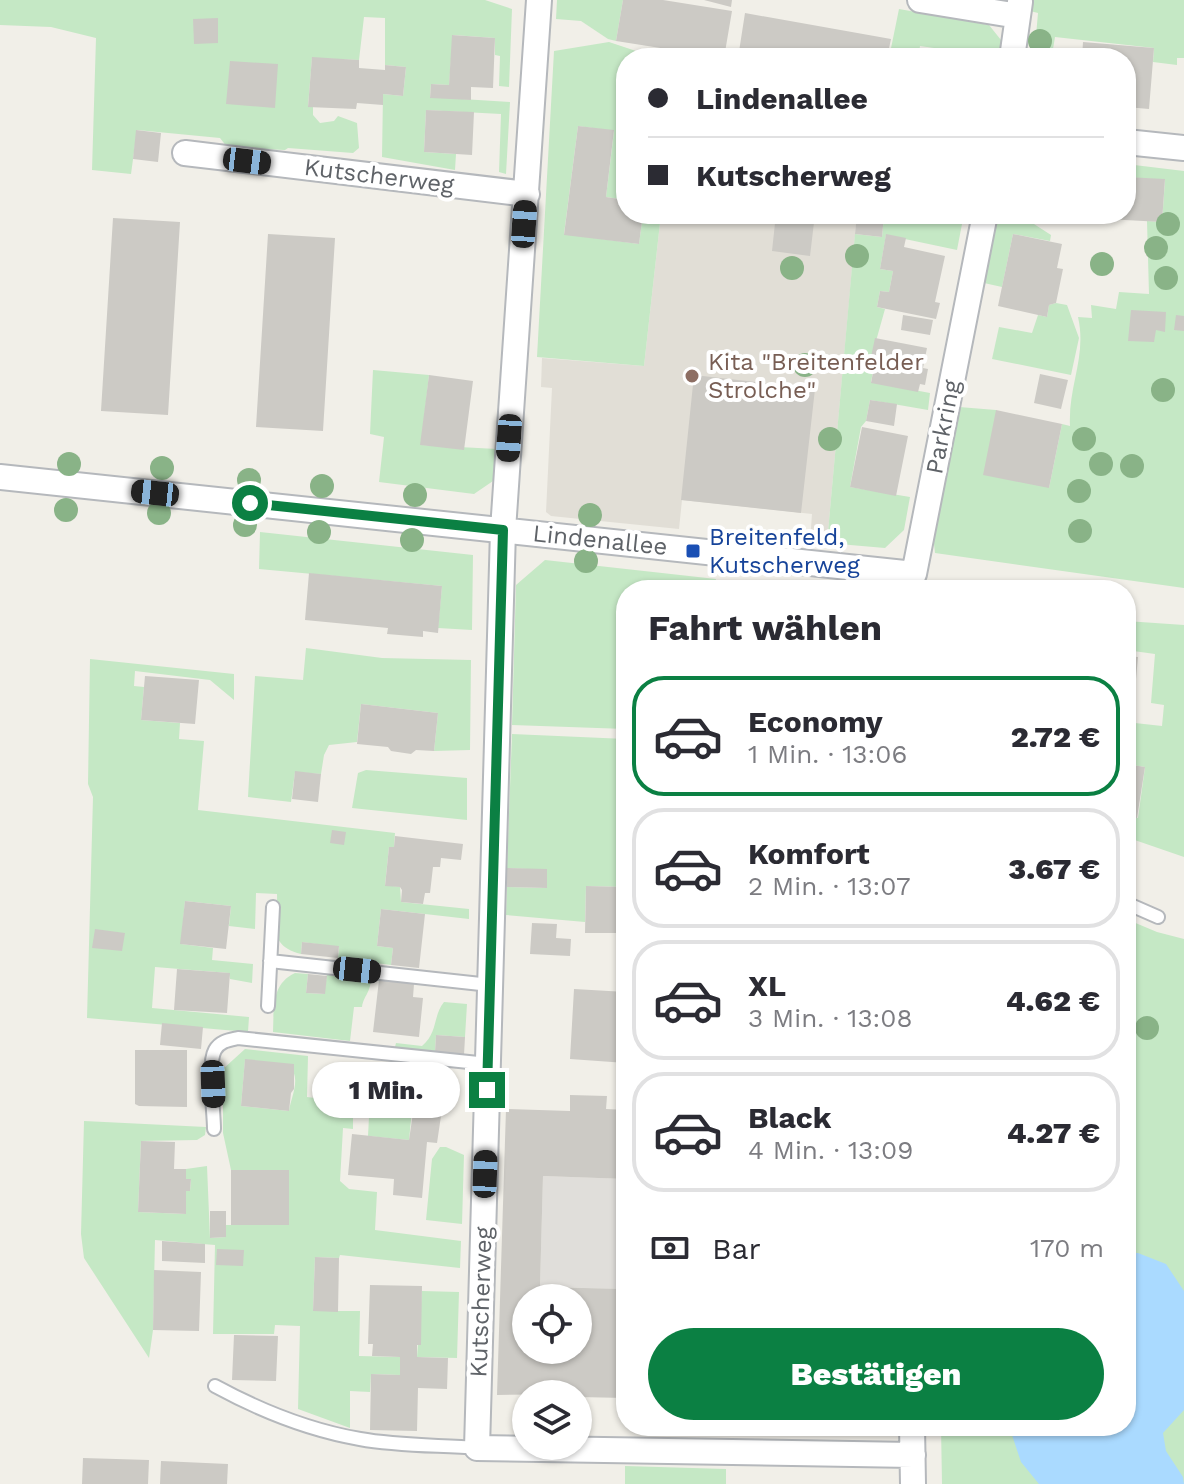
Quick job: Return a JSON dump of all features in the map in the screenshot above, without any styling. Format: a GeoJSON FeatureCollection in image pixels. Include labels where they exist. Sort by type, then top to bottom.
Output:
{"type":"FeatureCollection","features":[{"type":"Feature","properties":{"kind":"street","name":"Kutscherweg"},"geometry":{"type":"LineString","coordinates":[[477,1448],[503,530],[539,0]]}},
{"type":"Feature","properties":{"kind":"street"},"geometry":{"type":"LineString","coordinates":[[920,0],[1019,8],[1013,48]]}},
{"type":"Feature","properties":{"kind":"street"},"geometry":{"type":"LineString","coordinates":[[1136,143],[1184,148]]}},
{"type":"Feature","properties":{"kind":"street","name":"Kutscherweg"},"geometry":{"type":"LineString","coordinates":[[185,153],[527,194]]}},
{"type":"Feature","properties":{"kind":"street","name":"Parkring"},"geometry":{"type":"LineString","coordinates":[[867,580],[914,574],[983,224]]}},
{"type":"Feature","properties":{"kind":"street","name":"Lindenallee"},"geometry":{"type":"LineString","coordinates":[[0,477],[503,530],[867,580]]}},
{"type":"Feature","properties":{"kind":"street"},"geometry":{"type":"LineString","coordinates":[[912,1436],[913,1484]]}},
{"type":"Feature","properties":{"kind":"street"},"geometry":{"type":"LineString","coordinates":[[477,1448],[913,1455]]}},
{"type":"Feature","properties":{"kind":"lane"},"geometry":{"type":"LineString","coordinates":[[268,1006],[273,907]]}},
{"type":"Feature","properties":{"kind":"lane"},"geometry":{"type":"LineString","coordinates":[[1136,907],[1158,917]]}},
{"type":"Feature","properties":{"kind":"lane"},"geometry":{"type":"LineString","coordinates":[[270,961],[490,985]]}},
{"type":"Feature","properties":{"kind":"lane"},"geometry":{"type":"LineString","coordinates":[[214,1129],[214,1051],[222,1042],[238,1038],[488,1064]]}},
{"type":"Feature","properties":{"kind":"lane"},"geometry":{"type":"LineString","coordinates":[[215,1386],[253,1407],[362,1440],[477,1448]]}},
{"type":"Feature","properties":{"kind":"shaded area","name":"Kita \"Breitenfelder Strolche\""},"geometry":{"type":"Polygon","coordinates":[[[660,224],[856,224],[827,543],[810,542],[812,514],[682,500],[679,529],[551,516],[546,512],[552,388],[541,387],[542,358],[644,366],[660,224]]]}},
{"type":"Feature","properties":{"kind":"shaded area"},"geometry":{"type":"Polygon","coordinates":[[[543,1176],[616,1179],[616,1289],[592,1288],[592,1284],[540,1284],[543,1176]]]}},
{"type":"Feature","properties":{"kind":"green space"},"geometry":{"type":"Polygon","coordinates":[[[0,0],[485,0],[512,9],[509,87],[499,86],[500,56],[495,55],[495,38],[453,35],[449,85],[431,84],[430,97],[510,102],[506,174],[499,172],[501,114],[426,110],[424,152],[456,154],[455,170],[382,157],[383,94],[403,96],[406,67],[385,65],[385,18],[364,17],[359,60],[312,58],[308,106],[313,107],[313,115],[320,123],[334,121],[338,116],[357,123],[359,148],[353,153],[227,147],[220,138],[137,130],[131,174],[92,170],[96,38],[51,27],[0,25],[0,0]]]}},
{"type":"Feature","properties":{"kind":"green space"},"geometry":{"type":"Polygon","coordinates":[[[557,0],[623,0],[616,41],[581,21],[556,19],[557,0]]]}},
{"type":"Feature","properties":{"kind":"green space"},"geometry":{"type":"Polygon","coordinates":[[[1032,0],[1184,0],[1184,58],[1177,58],[1177,65],[1153,62],[1154,48],[1055,37],[1053,48],[1035,47],[1038,13],[1030,11],[1032,0]]]}},
{"type":"Feature","properties":{"kind":"green space"},"geometry":{"type":"Polygon","coordinates":[[[899,9],[989,25],[1006,48],[920,46],[891,48],[899,9]]]}},
{"type":"Feature","properties":{"kind":"green space"},"geometry":{"type":"Polygon","coordinates":[[[609,42],[627,48],[616,48],[616,198],[606,197],[614,131],[578,126],[564,234],[639,244],[642,224],[660,224],[644,366],[537,357],[554,51],[609,42]]]}},
{"type":"Feature","properties":{"kind":"green space"},"geometry":{"type":"Polygon","coordinates":[[[1136,165],[1184,171],[1184,588],[935,553],[933,535],[959,407],[996,410],[1049,488],[1062,424],[1070,426],[1080,345],[1078,317],[1092,318],[1091,305],[1116,309],[1119,292],[1149,294],[1147,221],[1162,222],[1165,180],[1136,178],[1136,165]]]}},
{"type":"Feature","properties":{"kind":"green space"},"geometry":{"type":"Polygon","coordinates":[[[883,224],[962,224],[957,250],[886,235],[880,269],[893,271],[889,292],[880,291],[877,307],[885,309],[869,366],[874,367],[871,382],[930,393],[928,410],[870,400],[866,421],[861,427],[850,487],[910,497],[904,530],[885,548],[827,543],[855,234],[882,237],[883,224]]]}},
{"type":"Feature","properties":{"kind":"green space"},"geometry":{"type":"Polygon","coordinates":[[[996,224],[1034,224],[1051,235],[1050,241],[1013,234],[1002,287],[984,283],[996,224]]]}},
{"type":"Feature","properties":{"kind":"green space"},"geometry":{"type":"Polygon","coordinates":[[[1049,305],[1067,305],[1079,338],[1071,375],[992,359],[999,327],[1032,333],[1038,315],[1047,317],[1049,305]]]}},
{"type":"Feature","properties":{"kind":"green space"},"geometry":{"type":"Polygon","coordinates":[[[373,370],[429,375],[421,445],[497,449],[493,481],[474,494],[379,482],[384,437],[370,434],[373,370]]]}},
{"type":"Feature","properties":{"kind":"green space"},"geometry":{"type":"Polygon","coordinates":[[[260,532],[473,555],[472,630],[438,628],[442,586],[259,569],[260,532]]]}},
{"type":"Feature","properties":{"kind":"green space"},"geometry":{"type":"Polygon","coordinates":[[[545,560],[716,579],[616,580],[616,729],[512,725],[516,585],[545,560]]]}},
{"type":"Feature","properties":{"kind":"green space"},"geometry":{"type":"Polygon","coordinates":[[[1136,622],[1184,625],[1184,857],[1136,840],[1136,818],[1145,767],[1136,766],[1136,723],[1162,726],[1164,705],[1151,703],[1155,654],[1136,651],[1136,622]]]}},
{"type":"Feature","properties":{"kind":"green space"},"geometry":{"type":"Polygon","coordinates":[[[306,648],[382,658],[471,660],[470,750],[434,751],[438,713],[361,704],[357,742],[329,745],[321,774],[295,772],[291,802],[248,797],[255,676],[303,680],[306,648]]]}},
{"type":"Feature","properties":{"kind":"green space"},"geometry":{"type":"Polygon","coordinates":[[[90,659],[234,674],[234,700],[210,680],[135,671],[134,686],[144,687],[141,720],[180,723],[179,739],[204,741],[198,810],[395,833],[394,847],[389,847],[385,885],[400,887],[401,902],[469,909],[469,919],[381,909],[377,946],[393,948],[391,965],[338,958],[339,947],[302,942],[301,954],[290,950],[278,939],[276,932],[277,894],[256,893],[255,929],[229,926],[231,906],[185,901],[181,944],[213,948],[212,960],[253,964],[252,983],[230,979],[229,973],[155,967],[152,1008],[249,1017],[248,1032],[87,1018],[93,797],[88,784],[90,659]]]}},
{"type":"Feature","properties":{"kind":"green space"},"geometry":{"type":"Polygon","coordinates":[[[512,734],[616,739],[616,887],[586,886],[585,922],[506,915],[507,887],[546,888],[547,870],[507,868],[512,734]]]}},
{"type":"Feature","properties":{"kind":"green space"},"geometry":{"type":"Polygon","coordinates":[[[366,770],[467,778],[467,820],[352,808],[358,773],[366,770]]]}},
{"type":"Feature","properties":{"kind":"green space"},"geometry":{"type":"Polygon","coordinates":[[[1136,923],[1184,939],[1184,1484],[942,1484],[941,1436],[1136,1436],[1136,923]]]}},
{"type":"Feature","properties":{"kind":"green space"},"geometry":{"type":"Polygon","coordinates":[[[295,973],[308,974],[306,993],[324,994],[327,974],[371,979],[362,1007],[354,1007],[350,1041],[273,1032],[278,990],[295,973]]]}},
{"type":"Feature","properties":{"kind":"green space"},"geometry":{"type":"Polygon","coordinates":[[[444,1002],[467,1004],[465,1037],[436,1035],[435,1052],[395,1047],[396,1043],[422,1046],[431,1035],[444,1002]]]}},
{"type":"Feature","properties":{"kind":"green space"},"geometry":{"type":"Polygon","coordinates":[[[245,1049],[308,1056],[307,1097],[412,1110],[409,1140],[368,1136],[369,1117],[353,1116],[353,1129],[343,1128],[340,1181],[349,1189],[377,1192],[375,1230],[461,1241],[460,1268],[340,1255],[339,1258],[315,1257],[313,1311],[360,1311],[359,1356],[400,1357],[400,1375],[371,1374],[370,1392],[350,1391],[350,1428],[298,1409],[300,1326],[275,1325],[274,1334],[213,1334],[215,1245],[155,1240],[153,1330],[149,1358],[84,1258],[81,1234],[84,1121],[206,1127],[205,1135],[197,1140],[141,1141],[138,1212],[185,1214],[186,1191],[190,1191],[191,1180],[186,1179],[186,1169],[207,1166],[210,1238],[226,1237],[226,1225],[289,1225],[289,1170],[231,1170],[223,1133],[223,1069],[245,1049]],[[245,1060],[241,1106],[289,1111],[295,1086],[293,1071],[245,1060]]]}},
{"type":"Feature","properties":{"kind":"green space"},"geometry":{"type":"Polygon","coordinates":[[[440,1147],[464,1155],[462,1224],[426,1220],[432,1159],[440,1147]]]}},
{"type":"Feature","properties":{"kind":"green space"},"geometry":{"type":"Polygon","coordinates":[[[422,1291],[459,1292],[457,1358],[417,1357],[422,1291]]]}},
{"type":"Feature","properties":{"kind":"green space"},"geometry":{"type":"Polygon","coordinates":[[[625,1466],[726,1469],[726,1484],[625,1484],[625,1466]]]}},
{"type":"Feature","properties":{"kind":"water"},"geometry":{"type":"Polygon","coordinates":[[[1136,1253],[1166,1264],[1184,1291],[1184,1410],[1163,1433],[1166,1451],[1183,1477],[1184,1484],[1039,1484],[1021,1462],[1012,1436],[1136,1436],[1136,1253]]]}},
{"type":"Feature","properties":{"kind":"building"},"geometry":{"type":"Polygon","coordinates":[[[623,0],[663,0],[732,11],[726,48],[660,48],[616,41],[623,0]]]}},
{"type":"Feature","properties":{"kind":"building"},"geometry":{"type":"Polygon","coordinates":[[[704,0],[732,0],[731,7],[704,0]]]}},
{"type":"Feature","properties":{"kind":"building"},"geometry":{"type":"Polygon","coordinates":[[[745,13],[891,39],[889,48],[740,48],[745,13]]]}},
{"type":"Feature","properties":{"kind":"building"},"geometry":{"type":"Polygon","coordinates":[[[218,18],[218,43],[194,44],[193,19],[218,18]]]}},
{"type":"Feature","properties":{"kind":"building"},"geometry":{"type":"Polygon","coordinates":[[[452,35],[495,38],[493,88],[471,87],[471,100],[430,98],[431,84],[449,85],[452,35]]]}},
{"type":"Feature","properties":{"kind":"building"},"geometry":{"type":"Polygon","coordinates":[[[1083,42],[1154,48],[1149,109],[1136,108],[1136,48],[1083,48],[1083,42]]]}},
{"type":"Feature","properties":{"kind":"building"},"geometry":{"type":"Polygon","coordinates":[[[312,57],[359,60],[359,68],[385,70],[385,65],[406,67],[403,96],[383,94],[383,105],[357,103],[356,109],[308,107],[312,57]]]}},
{"type":"Feature","properties":{"kind":"building"},"geometry":{"type":"Polygon","coordinates":[[[230,61],[278,64],[275,108],[226,104],[230,61]]]}},
{"type":"Feature","properties":{"kind":"building"},"geometry":{"type":"Polygon","coordinates":[[[426,110],[474,112],[472,155],[424,152],[426,110]]]}},
{"type":"Feature","properties":{"kind":"building"},"geometry":{"type":"Polygon","coordinates":[[[578,126],[614,130],[606,197],[616,198],[616,224],[642,224],[639,244],[564,235],[578,126]]]}},
{"type":"Feature","properties":{"kind":"building"},"geometry":{"type":"Polygon","coordinates":[[[136,130],[161,133],[158,162],[133,159],[136,130]]]}},
{"type":"Feature","properties":{"kind":"building"},"geometry":{"type":"Polygon","coordinates":[[[1136,178],[1165,179],[1162,222],[1136,221],[1136,178]]]}},
{"type":"Feature","properties":{"kind":"building"},"geometry":{"type":"Polygon","coordinates":[[[113,218],[180,222],[168,415],[101,411],[113,218]]]}},
{"type":"Feature","properties":{"kind":"building"},"geometry":{"type":"Polygon","coordinates":[[[775,224],[814,224],[810,256],[772,251],[775,224]]]}},
{"type":"Feature","properties":{"kind":"building"},"geometry":{"type":"Polygon","coordinates":[[[856,224],[883,224],[882,237],[855,234],[856,224]]]}},
{"type":"Feature","properties":{"kind":"building"},"geometry":{"type":"Polygon","coordinates":[[[268,234],[335,238],[323,431],[256,427],[268,234]]]}},
{"type":"Feature","properties":{"kind":"building"},"geometry":{"type":"Polygon","coordinates":[[[886,234],[906,238],[904,247],[945,256],[935,302],[940,303],[936,319],[877,307],[880,291],[889,292],[893,271],[880,269],[886,234]]]}},
{"type":"Feature","properties":{"kind":"building"},"geometry":{"type":"Polygon","coordinates":[[[1013,234],[1062,244],[1057,268],[1063,269],[1056,303],[1049,305],[1047,317],[998,306],[1013,234]]]}},
{"type":"Feature","properties":{"kind":"building"},"geometry":{"type":"Polygon","coordinates":[[[1131,310],[1166,312],[1165,332],[1156,330],[1154,342],[1128,341],[1131,310]]]}},
{"type":"Feature","properties":{"kind":"building"},"geometry":{"type":"Polygon","coordinates":[[[903,315],[933,320],[930,335],[901,330],[903,315]]]}},
{"type":"Feature","properties":{"kind":"building"},"geometry":{"type":"Polygon","coordinates":[[[1176,315],[1184,316],[1184,331],[1174,330],[1176,315]]]}},
{"type":"Feature","properties":{"kind":"building"},"geometry":{"type":"Polygon","coordinates":[[[875,338],[927,348],[923,368],[928,369],[925,385],[920,384],[918,392],[871,383],[874,367],[869,366],[875,338]]]}},
{"type":"Feature","properties":{"kind":"building"},"geometry":{"type":"Polygon","coordinates":[[[1040,374],[1068,380],[1061,409],[1034,403],[1040,374]]]}},
{"type":"Feature","properties":{"kind":"building"},"geometry":{"type":"Polygon","coordinates":[[[429,375],[473,381],[464,450],[420,445],[429,375]]]}},
{"type":"Feature","properties":{"kind":"building"},"geometry":{"type":"Polygon","coordinates":[[[694,375],[815,389],[801,513],[681,500],[694,375]]]}},
{"type":"Feature","properties":{"kind":"building"},"geometry":{"type":"Polygon","coordinates":[[[870,400],[897,404],[894,426],[866,421],[870,400]]]}},
{"type":"Feature","properties":{"kind":"building"},"geometry":{"type":"Polygon","coordinates":[[[996,410],[1062,424],[1049,488],[983,475],[996,410]]]}},
{"type":"Feature","properties":{"kind":"building"},"geometry":{"type":"Polygon","coordinates":[[[862,427],[908,436],[896,496],[850,487],[862,427]]]}},
{"type":"Feature","properties":{"kind":"building"},"geometry":{"type":"Polygon","coordinates":[[[309,573],[442,586],[438,633],[423,631],[423,637],[387,634],[388,628],[305,620],[309,573]]]}},
{"type":"Feature","properties":{"kind":"building"},"geometry":{"type":"Polygon","coordinates":[[[145,676],[199,680],[195,724],[141,720],[145,676]]]}},
{"type":"Feature","properties":{"kind":"building"},"geometry":{"type":"Polygon","coordinates":[[[361,704],[438,713],[434,751],[416,750],[411,754],[391,751],[388,747],[357,744],[361,704]]]}},
{"type":"Feature","properties":{"kind":"building"},"geometry":{"type":"Polygon","coordinates":[[[1136,766],[1145,767],[1136,818],[1136,766]]]}},
{"type":"Feature","properties":{"kind":"building"},"geometry":{"type":"Polygon","coordinates":[[[295,771],[321,774],[318,802],[292,799],[295,771]]]}},
{"type":"Feature","properties":{"kind":"building"},"geometry":{"type":"Polygon","coordinates":[[[332,830],[346,832],[344,845],[330,843],[332,830]]]}},
{"type":"Feature","properties":{"kind":"building"},"geometry":{"type":"Polygon","coordinates":[[[395,836],[463,844],[461,860],[441,858],[440,867],[433,867],[430,893],[425,893],[423,904],[401,902],[400,887],[385,886],[389,847],[394,847],[395,836]]]}},
{"type":"Feature","properties":{"kind":"building"},"geometry":{"type":"Polygon","coordinates":[[[507,868],[547,869],[547,888],[507,887],[507,868]]]}},
{"type":"Feature","properties":{"kind":"building"},"geometry":{"type":"Polygon","coordinates":[[[586,886],[616,887],[616,933],[585,933],[586,886]]]}},
{"type":"Feature","properties":{"kind":"building"},"geometry":{"type":"Polygon","coordinates":[[[185,901],[231,906],[226,949],[180,944],[185,901]]]}},
{"type":"Feature","properties":{"kind":"building"},"geometry":{"type":"Polygon","coordinates":[[[381,909],[425,914],[419,968],[391,965],[393,948],[377,946],[381,909]]]}},
{"type":"Feature","properties":{"kind":"building"},"geometry":{"type":"Polygon","coordinates":[[[532,923],[557,924],[556,938],[571,939],[570,956],[530,954],[532,923]]]}},
{"type":"Feature","properties":{"kind":"building"},"geometry":{"type":"Polygon","coordinates":[[[95,929],[125,933],[122,951],[92,948],[95,929]]]}},
{"type":"Feature","properties":{"kind":"building"},"geometry":{"type":"Polygon","coordinates":[[[302,942],[339,946],[338,958],[301,954],[302,942]]]}},
{"type":"Feature","properties":{"kind":"building"},"geometry":{"type":"Polygon","coordinates":[[[177,969],[230,973],[227,1013],[174,1010],[177,969]]]}},
{"type":"Feature","properties":{"kind":"building"},"geometry":{"type":"Polygon","coordinates":[[[308,974],[327,976],[325,994],[306,993],[308,974]]]}},
{"type":"Feature","properties":{"kind":"building"},"geometry":{"type":"Polygon","coordinates":[[[379,980],[414,984],[413,997],[423,998],[419,1037],[373,1032],[379,980]]]}},
{"type":"Feature","properties":{"kind":"building"},"geometry":{"type":"Polygon","coordinates":[[[574,989],[616,991],[616,1062],[570,1059],[574,989]]]}},
{"type":"Feature","properties":{"kind":"building"},"geometry":{"type":"Polygon","coordinates":[[[162,1023],[203,1027],[201,1049],[160,1045],[162,1023]]]}},
{"type":"Feature","properties":{"kind":"building"},"geometry":{"type":"Polygon","coordinates":[[[436,1035],[465,1037],[464,1055],[435,1052],[436,1035]]]}},
{"type":"Feature","properties":{"kind":"building"},"geometry":{"type":"Polygon","coordinates":[[[135,1050],[187,1050],[187,1107],[135,1104],[135,1050]]]}},
{"type":"Feature","properties":{"kind":"building"},"geometry":{"type":"Polygon","coordinates":[[[245,1059],[294,1064],[294,1089],[289,1111],[241,1106],[245,1059]]]}},
{"type":"Feature","properties":{"kind":"building"},"geometry":{"type":"Polygon","coordinates":[[[325,1070],[381,1076],[377,1106],[321,1099],[325,1070]]]}},
{"type":"Feature","properties":{"kind":"building"},"geometry":{"type":"Polygon","coordinates":[[[570,1095],[607,1096],[606,1109],[616,1110],[616,1179],[543,1176],[540,1284],[512,1284],[512,1364],[592,1364],[592,1288],[616,1289],[616,1398],[592,1397],[592,1380],[512,1380],[512,1395],[497,1395],[506,1109],[570,1111],[570,1095]]]}},
{"type":"Feature","properties":{"kind":"building"},"geometry":{"type":"Polygon","coordinates":[[[413,1113],[441,1116],[437,1143],[427,1142],[422,1198],[393,1195],[394,1179],[348,1175],[352,1134],[409,1140],[413,1113]]]}},
{"type":"Feature","properties":{"kind":"building"},"geometry":{"type":"Polygon","coordinates":[[[141,1141],[175,1142],[174,1169],[186,1169],[186,1179],[191,1179],[190,1191],[186,1191],[186,1214],[138,1212],[141,1141]]]}},
{"type":"Feature","properties":{"kind":"building"},"geometry":{"type":"Polygon","coordinates":[[[231,1170],[289,1170],[289,1225],[231,1225],[231,1170]]]}},
{"type":"Feature","properties":{"kind":"building"},"geometry":{"type":"Polygon","coordinates":[[[210,1211],[226,1211],[226,1237],[210,1238],[210,1211]]]}},
{"type":"Feature","properties":{"kind":"building"},"geometry":{"type":"Polygon","coordinates":[[[162,1241],[205,1244],[205,1263],[162,1261],[162,1241]]]}},
{"type":"Feature","properties":{"kind":"building"},"geometry":{"type":"Polygon","coordinates":[[[217,1249],[244,1250],[243,1266],[216,1265],[217,1249]]]}},
{"type":"Feature","properties":{"kind":"building"},"geometry":{"type":"Polygon","coordinates":[[[315,1257],[339,1258],[338,1312],[313,1311],[315,1257]]]}},
{"type":"Feature","properties":{"kind":"building"},"geometry":{"type":"Polygon","coordinates":[[[154,1270],[201,1272],[199,1331],[153,1330],[154,1270]]]}},
{"type":"Feature","properties":{"kind":"building"},"geometry":{"type":"Polygon","coordinates":[[[370,1285],[422,1286],[421,1345],[417,1345],[417,1357],[448,1358],[447,1389],[418,1388],[417,1431],[370,1430],[371,1374],[400,1375],[400,1357],[372,1356],[373,1344],[368,1344],[370,1285]]]}},
{"type":"Feature","properties":{"kind":"building"},"geometry":{"type":"Polygon","coordinates":[[[234,1335],[278,1336],[276,1381],[232,1380],[234,1335]]]}},
{"type":"Feature","properties":{"kind":"building"},"geometry":{"type":"Polygon","coordinates":[[[83,1458],[149,1460],[148,1484],[82,1484],[83,1458]]]}},
{"type":"Feature","properties":{"kind":"building"},"geometry":{"type":"Polygon","coordinates":[[[161,1461],[228,1464],[227,1484],[160,1484],[161,1461]]]}},
{"type":"Feature","properties":{"kind":"place","name":"Kita \"Breitenfelder Strolche\""},"geometry":{"type":"Point","coordinates":[692,376]}},
{"type":"Feature","properties":{"kind":"place","name":"Breitenfeld, Kutscherweg"},"geometry":{"type":"Point","coordinates":[693,551]}},
{"type":"Feature","properties":{"kind":"route"},"geometry":{"type":"LineString","coordinates":[[250,503],[503,530],[487,1090]]}}]}
